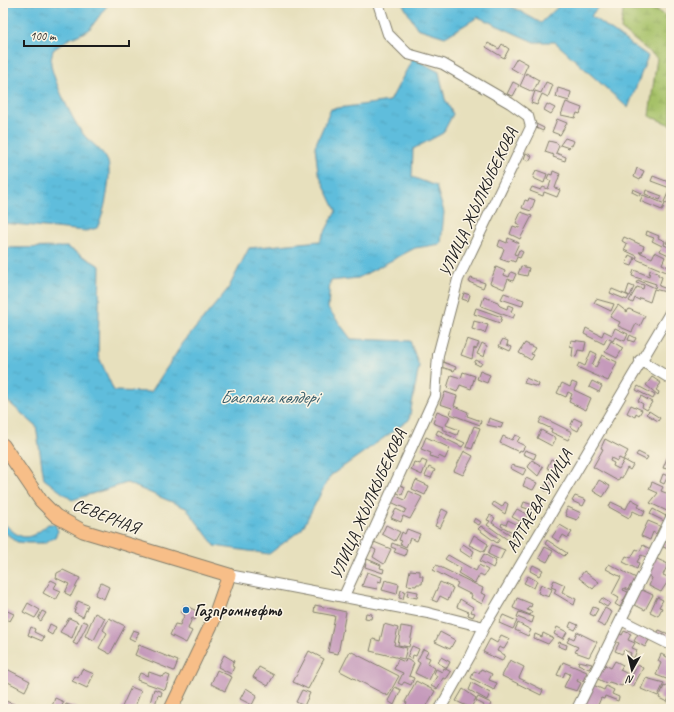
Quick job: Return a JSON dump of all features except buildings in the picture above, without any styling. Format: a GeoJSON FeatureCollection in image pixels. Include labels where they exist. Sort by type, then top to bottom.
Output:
{"type":"FeatureCollection","features":[{"type":"Feature","properties":{"kind":"main road","name":"СЕВЕРНАЯ"},"geometry":{"type":"LineString","coordinates":[[3,445],[41,500],[56,516],[83,531],[229,575]]}},
{"type":"Feature","properties":{"kind":"main road"},"geometry":{"type":"LineString","coordinates":[[171,709],[213,621],[229,575]]}},
{"type":"Feature","properties":{"kind":"street","name":"УЛИЦА ЖЫЛКЫБЕКОВА"},"geometry":{"type":"LineString","coordinates":[[344,596],[435,396],[438,355],[458,279],[531,127],[528,116],[510,103],[443,64],[408,54],[388,34],[378,3]]}},
{"type":"Feature","properties":{"kind":"street","name":"АЛТАЕВА УЛИЦА"},"geometry":{"type":"LineString","coordinates":[[440,709],[470,656],[484,627],[640,360],[671,311]]}},
{"type":"Feature","properties":{"kind":"street"},"geometry":{"type":"LineString","coordinates":[[640,360],[671,380]]}},
{"type":"Feature","properties":{"kind":"street"},"geometry":{"type":"LineString","coordinates":[[577,709],[671,518]]}},
{"type":"Feature","properties":{"kind":"street"},"geometry":{"type":"LineString","coordinates":[[229,575],[428,613],[484,627]]}},
{"type":"Feature","properties":{"kind":"street"},"geometry":{"type":"LineString","coordinates":[[621,620],[671,645]]}},
{"type":"Feature","properties":{"kind":"green space"},"geometry":{"type":"Polygon","coordinates":[[[624,3],[644,3],[671,19],[671,125],[649,116],[657,58],[621,29],[624,3]]]}},
{"type":"Feature","properties":{"kind":"water"},"geometry":{"type":"Polygon","coordinates":[[[3,3],[109,3],[89,30],[67,40],[53,50],[51,62],[53,72],[64,101],[75,121],[84,135],[100,151],[108,162],[109,177],[107,196],[97,228],[86,231],[3,223],[3,3]]]}},
{"type":"Feature","properties":{"kind":"water"},"geometry":{"type":"Polygon","coordinates":[[[402,3],[505,3],[541,23],[562,3],[601,3],[591,16],[648,56],[628,108],[555,42],[534,42],[478,17],[445,37],[417,28],[402,3]]]}},
{"type":"Feature","properties":{"kind":"water","name":"Баспана көлдері"},"geometry":{"type":"Polygon","coordinates":[[[413,58],[439,72],[445,99],[453,114],[443,133],[413,149],[412,177],[436,186],[444,212],[441,244],[415,248],[358,278],[330,281],[328,308],[351,339],[410,341],[419,366],[409,420],[330,476],[302,529],[269,554],[215,546],[186,508],[127,483],[72,500],[44,479],[36,426],[3,397],[3,248],[67,247],[100,266],[98,355],[114,391],[151,392],[183,343],[228,289],[249,248],[320,241],[336,211],[318,172],[315,146],[331,109],[390,101],[413,58]]]}},
{"type":"Feature","properties":{"kind":"water"},"geometry":{"type":"Polygon","coordinates":[[[3,522],[15,533],[25,537],[35,534],[48,524],[55,524],[58,531],[55,537],[44,543],[17,542],[3,531],[3,522]]]}},
{"type":"Feature","properties":{"kind":"place","name":"Газпромнефть"},"geometry":{"type":"Point","coordinates":[186,610]}}]}
